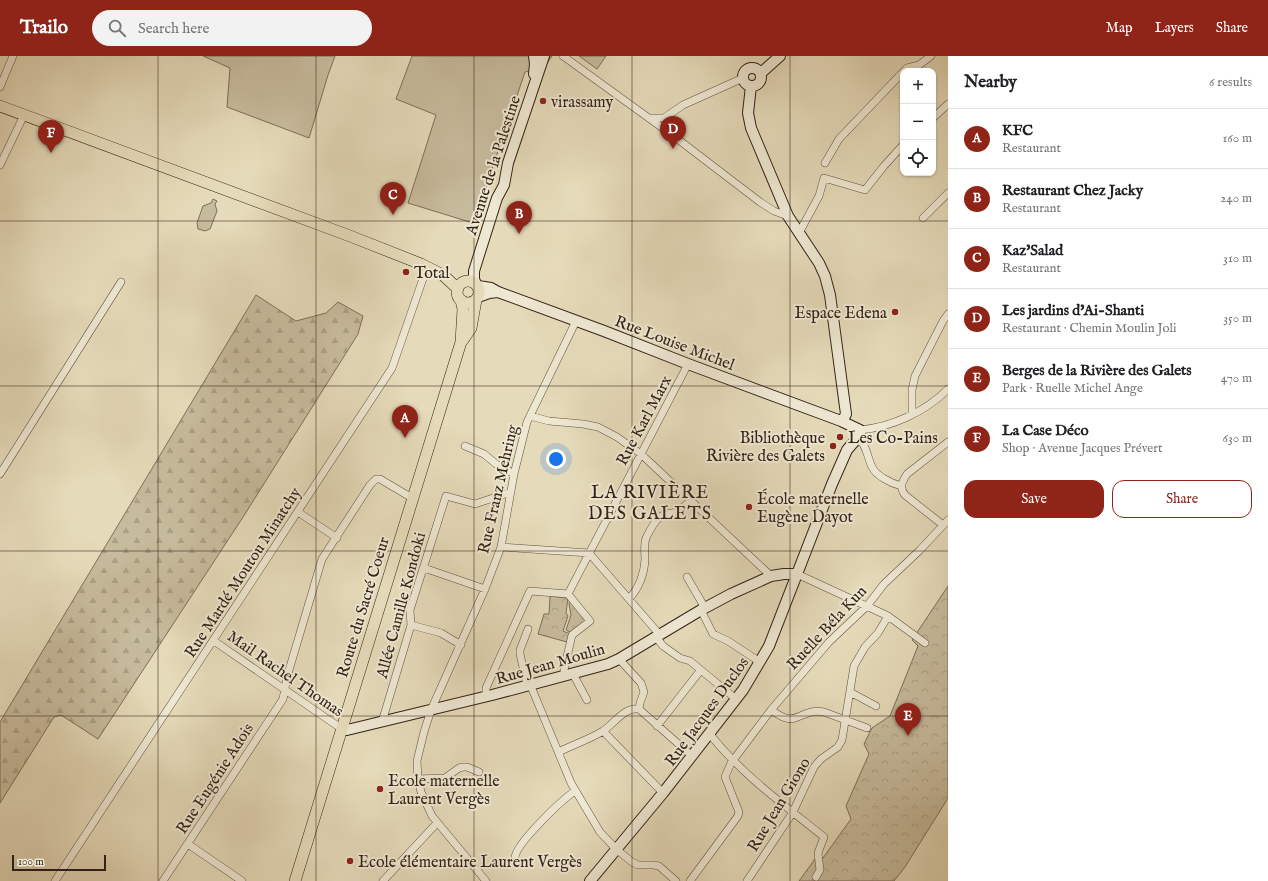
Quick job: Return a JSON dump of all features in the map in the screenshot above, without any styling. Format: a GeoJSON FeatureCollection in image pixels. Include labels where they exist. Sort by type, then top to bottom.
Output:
{"type":"FeatureCollection","features":[{"type":"Feature","properties":{"kind":"main road"},"geometry":{"type":"LineString","coordinates":[[0,106],[335,231],[424,266],[446,270],[471,288],[470,303],[461,300]]}},
{"type":"Feature","properties":{"kind":"main road","name":"Route du Sacré Coeur"},"geometry":{"type":"LineString","coordinates":[[294,881],[461,342],[463,309],[458,295],[471,288],[470,328],[461,342]]}},
{"type":"Feature","properties":{"kind":"street"},"geometry":{"type":"LineString","coordinates":[[0,87],[13,56]]}},
{"type":"Feature","properties":{"kind":"street","name":"Avenue de la Palestine"},"geometry":{"type":"LineString","coordinates":[[534,56],[534,84]]}},
{"type":"Feature","properties":{"kind":"street","name":"Avenue de la Palestine"},"geometry":{"type":"LineString","coordinates":[[471,288],[479,255],[497,198],[504,185],[508,163],[544,56]]}},
{"type":"Feature","properties":{"kind":"street"},"geometry":{"type":"LineString","coordinates":[[563,56],[649,118],[760,202],[774,211],[788,216]]}},
{"type":"Feature","properties":{"kind":"street"},"geometry":{"type":"LineString","coordinates":[[760,73],[754,68],[748,68],[744,72],[743,78],[746,84],[751,86],[757,85],[760,81],[760,73],[780,56]]}},
{"type":"Feature","properties":{"kind":"street"},"geometry":{"type":"LineString","coordinates":[[907,68],[919,65],[931,56]]}},
{"type":"Feature","properties":{"kind":"street"},"geometry":{"type":"LineString","coordinates":[[825,163],[839,139],[900,74]]}},
{"type":"Feature","properties":{"kind":"street"},"geometry":{"type":"LineString","coordinates":[[649,118],[664,118],[683,104],[743,78]]}},
{"type":"Feature","properties":{"kind":"street"},"geometry":{"type":"LineString","coordinates":[[751,86],[748,113],[749,123],[788,216],[822,268],[830,295],[846,414],[841,420]]}},
{"type":"Feature","properties":{"kind":"street"},"geometry":{"type":"LineString","coordinates":[[936,115],[948,104]]}},
{"type":"Feature","properties":{"kind":"street"},"geometry":{"type":"LineString","coordinates":[[0,165],[24,115]]}},
{"type":"Feature","properties":{"kind":"street"},"geometry":{"type":"LineString","coordinates":[[662,128],[664,118]]}},
{"type":"Feature","properties":{"kind":"street"},"geometry":{"type":"LineString","coordinates":[[799,233],[819,196],[824,178],[865,190],[900,148]]}},
{"type":"Feature","properties":{"kind":"street"},"geometry":{"type":"LineString","coordinates":[[923,218],[948,193]]}},
{"type":"Feature","properties":{"kind":"street","name":"Rue Mardé Moutou Minatchy"},"geometry":{"type":"LineString","coordinates":[[55,881],[392,368],[424,266]]}},
{"type":"Feature","properties":{"kind":"street"},"geometry":{"type":"LineString","coordinates":[[0,474],[121,282]]}},
{"type":"Feature","properties":{"kind":"street","name":"Rue Louise Michel"},"geometry":{"type":"LineString","coordinates":[[471,288],[492,288],[498,292],[688,364],[841,420],[859,434]]}},
{"type":"Feature","properties":{"kind":"street"},"geometry":{"type":"LineString","coordinates":[[912,414],[912,390],[915,376],[948,314]]}},
{"type":"Feature","properties":{"kind":"street","name":"Rue Franz Mehring"},"geometry":{"type":"LineString","coordinates":[[486,881],[437,823],[426,805],[418,779],[417,761],[431,710],[461,645],[501,548],[514,474],[526,422],[576,321]]}},
{"type":"Feature","properties":{"kind":"street","name":"Rue Karl Marx"},"geometry":{"type":"LineString","coordinates":[[568,594],[688,364]]}},
{"type":"Feature","properties":{"kind":"street"},"geometry":{"type":"LineString","coordinates":[[901,486],[893,484],[874,471],[859,434],[883,426],[927,407],[947,392]]}},
{"type":"Feature","properties":{"kind":"street"},"geometry":{"type":"LineString","coordinates":[[530,416],[549,421],[598,427],[618,437],[641,454],[771,576]]}},
{"type":"Feature","properties":{"kind":"street","name":"Rue Jacques Duclos"},"geometry":{"type":"LineString","coordinates":[[590,881],[692,756],[743,690],[760,662],[769,646],[832,484],[847,450],[859,434]]}},
{"type":"Feature","properties":{"kind":"street"},"geometry":{"type":"LineString","coordinates":[[945,522],[905,495],[901,486],[907,474],[948,442]]}},
{"type":"Feature","properties":{"kind":"street"},"geometry":{"type":"LineString","coordinates":[[465,446],[484,454],[496,464],[514,474]]}},
{"type":"Feature","properties":{"kind":"street","name":"Rue Eugénie Adois"},"geometry":{"type":"LineString","coordinates":[[163,881],[283,699],[287,677],[322,559],[370,485],[376,478],[385,481],[412,498]]}},
{"type":"Feature","properties":{"kind":"street","name":"Allée Camille Kondoki"},"geometry":{"type":"LineString","coordinates":[[382,722],[411,624],[410,610],[446,496],[475,504],[511,492]]}},
{"type":"Feature","properties":{"kind":"street"},"geometry":{"type":"LineString","coordinates":[[629,599],[637,589],[642,578],[645,560],[644,546],[647,536],[658,518],[664,514],[684,508],[691,500]]}},
{"type":"Feature","properties":{"kind":"street"},"geometry":{"type":"LineString","coordinates":[[298,512],[337,538]]}},
{"type":"Feature","properties":{"kind":"street","name":"Ruelle Béla Kun"},"geometry":{"type":"LineString","coordinates":[[690,881],[738,816],[739,812],[724,777],[733,761],[771,710],[829,642],[867,606],[884,584],[920,550],[945,522]]}},
{"type":"Feature","properties":{"kind":"street"},"geometry":{"type":"LineString","coordinates":[[501,548],[589,553],[629,599],[658,636],[663,646],[680,658],[690,661],[700,671],[736,699]]}},
{"type":"Feature","properties":{"kind":"street"},"geometry":{"type":"LineString","coordinates":[[424,568],[485,589]]}},
{"type":"Feature","properties":{"kind":"street"},"geometry":{"type":"LineString","coordinates":[[797,574],[888,616],[925,643]]}},
{"type":"Feature","properties":{"kind":"street","name":"Rue Jean Moulin"},"geometry":{"type":"LineString","coordinates":[[342,729],[347,730],[382,722],[597,668],[618,659],[731,594],[771,576],[797,574]]}},
{"type":"Feature","properties":{"kind":"street"},"geometry":{"type":"LineString","coordinates":[[687,577],[703,609],[713,634],[728,640],[760,662]]}},
{"type":"Feature","properties":{"kind":"street"},"geometry":{"type":"LineString","coordinates":[[486,696],[486,688],[530,591],[568,594],[590,621],[572,635],[564,670],[569,674],[587,700]]}},
{"type":"Feature","properties":{"kind":"street","name":"Rue Jean Giono"},"geometry":{"type":"LineString","coordinates":[[747,881],[793,812],[814,767],[821,759],[840,744],[842,740],[854,666],[865,647],[878,633],[888,616]]}},
{"type":"Feature","properties":{"kind":"street"},"geometry":{"type":"LineString","coordinates":[[411,624],[441,633],[461,645]]}},
{"type":"Feature","properties":{"kind":"street"},"geometry":{"type":"LineString","coordinates":[[528,629],[520,650],[520,654],[529,685],[576,791],[600,832],[616,849],[632,862],[638,865],[659,866],[676,881]]}},
{"type":"Feature","properties":{"kind":"street","name":"Mail Rachel Thomas"},"geometry":{"type":"LineString","coordinates":[[214,640],[342,729]]}},
{"type":"Feature","properties":{"kind":"street"},"geometry":{"type":"LineString","coordinates":[[618,659],[641,683],[644,692],[639,709]]}},
{"type":"Feature","properties":{"kind":"street"},"geometry":{"type":"LineString","coordinates":[[657,726],[700,671]]}},
{"type":"Feature","properties":{"kind":"street"},"geometry":{"type":"LineString","coordinates":[[850,692],[876,706]]}},
{"type":"Feature","properties":{"kind":"street"},"geometry":{"type":"LineString","coordinates":[[558,752],[603,731],[626,711],[633,708],[639,709],[692,756]]}},
{"type":"Feature","properties":{"kind":"street"},"geometry":{"type":"LineString","coordinates":[[771,710],[785,718],[797,718],[808,713],[818,711],[824,712],[867,728]]}},
{"type":"Feature","properties":{"kind":"street"},"geometry":{"type":"LineString","coordinates":[[603,731],[662,793]]}},
{"type":"Feature","properties":{"kind":"street"},"geometry":{"type":"LineString","coordinates":[[709,733],[733,761],[824,836],[818,853],[820,870],[816,877]]}},
{"type":"Feature","properties":{"kind":"street"},"geometry":{"type":"LineString","coordinates":[[418,779],[445,778],[459,768],[463,767],[479,772]]}},
{"type":"Feature","properties":{"kind":"street"},"geometry":{"type":"LineString","coordinates":[[515,858],[515,854],[519,848],[541,822],[576,791]]}},
{"type":"Feature","properties":{"kind":"street"},"geometry":{"type":"LineString","coordinates":[[383,881],[437,823]]}},
{"type":"Feature","properties":{"kind":"street"},"geometry":{"type":"LineString","coordinates":[[188,844],[242,881]]}},
{"type":"Feature","properties":{"kind":"green space"},"geometry":{"type":"Polygon","coordinates":[[[203,56],[335,56],[309,138],[227,107],[230,68],[203,56]]]}},
{"type":"Feature","properties":{"kind":"green space"},"geometry":{"type":"Polygon","coordinates":[[[412,56],[552,56],[539,75],[529,71],[525,72],[490,175],[476,224],[408,203],[436,115],[396,99],[412,56]]]}},
{"type":"Feature","properties":{"kind":"green space"},"geometry":{"type":"Polygon","coordinates":[[[579,56],[606,56],[597,69],[579,56]]]}},
{"type":"Feature","properties":{"kind":"green space"},"geometry":{"type":"Polygon","coordinates":[[[213,199],[217,201],[215,204],[217,211],[210,229],[205,231],[198,229],[197,223],[203,206],[211,203],[213,199]]]}},
{"type":"Feature","properties":{"kind":"green space"},"geometry":{"type":"Polygon","coordinates":[[[256,295],[296,321],[326,313],[338,302],[363,316],[358,334],[245,514],[98,739],[61,715],[54,717],[0,803],[0,722],[256,295]]]}},
{"type":"Feature","properties":{"kind":"green space"},"geometry":{"type":"Polygon","coordinates":[[[948,586],[948,798],[905,867],[894,881],[799,881],[815,859],[823,858],[851,819],[846,806],[869,754],[864,744],[872,728],[890,716],[918,646],[912,640],[948,586]]]}},
{"type":"Feature","properties":{"kind":"green space"},"geometry":{"type":"Polygon","coordinates":[[[550,596],[568,598],[566,613],[568,616],[563,631],[570,634],[567,642],[538,634],[544,614],[549,614],[550,596]]]}},
{"type":"Feature","properties":{"kind":"green space"},"geometry":{"type":"Polygon","coordinates":[[[570,597],[584,614],[585,623],[572,633],[566,630],[571,615],[569,604],[570,597]]]}},
{"type":"Feature","properties":{"kind":"place","name":"virassamy"},"geometry":{"type":"Point","coordinates":[543,101]}},
{"type":"Feature","properties":{"kind":"place","name":"Les jardins d'Ai-Shanti"},"geometry":{"type":"Point","coordinates":[673,149]}},
{"type":"Feature","properties":{"kind":"place","name":"La Case Déco"},"geometry":{"type":"Point","coordinates":[51,153]}},
{"type":"Feature","properties":{"kind":"place","name":"Kaz'Salad"},"geometry":{"type":"Point","coordinates":[393,215]}},
{"type":"Feature","properties":{"kind":"place","name":"Restaurant Chez Jacky"},"geometry":{"type":"Point","coordinates":[519,234]}},
{"type":"Feature","properties":{"kind":"place","name":"Total"},"geometry":{"type":"Point","coordinates":[406,272]}},
{"type":"Feature","properties":{"kind":"place","name":"Espace Edena"},"geometry":{"type":"Point","coordinates":[895,312]}},
{"type":"Feature","properties":{"kind":"place","name":"Les Co-Pains"},"geometry":{"type":"Point","coordinates":[840,437]}},
{"type":"Feature","properties":{"kind":"place","name":"KFC"},"geometry":{"type":"Point","coordinates":[405,438]}},
{"type":"Feature","properties":{"kind":"place","name":"Bibliothèque Rivière des Galets"},"geometry":{"type":"Point","coordinates":[833,446]}},
{"type":"Feature","properties":{"kind":"place","name":"École maternelle Eugène Dayot"},"geometry":{"type":"Point","coordinates":[749,507]}},
{"type":"Feature","properties":{"kind":"place","name":"Berges de la Rivière des Galets"},"geometry":{"type":"Point","coordinates":[908,736]}},
{"type":"Feature","properties":{"kind":"place","name":"Ecole maternelle Laurent Vergès"},"geometry":{"type":"Point","coordinates":[380,789]}},
{"type":"Feature","properties":{"kind":"place","name":"Ecole élémentaire Laurent Vergès"},"geometry":{"type":"Point","coordinates":[350,861]}},
{"type":"Feature","properties":{"kind":"district","name":"LA RIVIÈRE DES GALETS"},"geometry":{"type":"Point","coordinates":[650,502]}}]}
